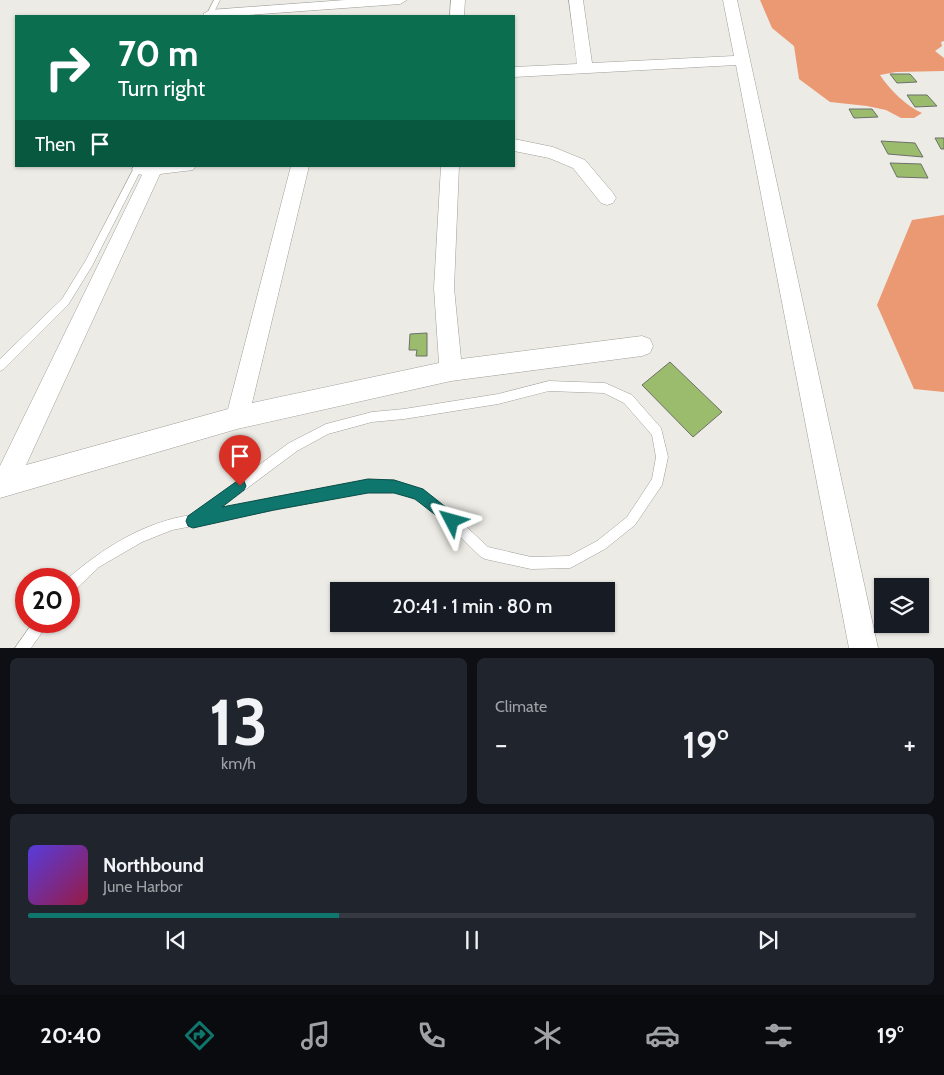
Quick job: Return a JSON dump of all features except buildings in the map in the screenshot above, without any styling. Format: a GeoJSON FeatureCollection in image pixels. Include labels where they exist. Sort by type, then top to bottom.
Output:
{"type":"FeatureCollection","features":[{"type":"Feature","properties":{"kind":"street"},"geometry":{"type":"LineString","coordinates":[[217,9],[341,10],[400,0]]}},
{"type":"Feature","properties":{"kind":"street"},"geometry":{"type":"LineString","coordinates":[[457,15],[458,0]]}},
{"type":"Feature","properties":{"kind":"street"},"geometry":{"type":"LineString","coordinates":[[576,0],[585,67]]}},
{"type":"Feature","properties":{"kind":"street"},"geometry":{"type":"LineString","coordinates":[[730,0],[864,648]]}},
{"type":"Feature","properties":{"kind":"street"},"geometry":{"type":"LineString","coordinates":[[515,72],[741,60]]}},
{"type":"Feature","properties":{"kind":"street"},"geometry":{"type":"LineString","coordinates":[[515,145],[553,153],[578,164],[607,198]]}},
{"type":"Feature","properties":{"kind":"street"},"geometry":{"type":"LineString","coordinates":[[2,484],[147,168],[167,167]]}},
{"type":"Feature","properties":{"kind":"street"},"geometry":{"type":"LineString","coordinates":[[237,418],[300,167]]}},
{"type":"Feature","properties":{"kind":"street"},"geometry":{"type":"LineString","coordinates":[[450,167],[444,288],[451,371]]}},
{"type":"Feature","properties":{"kind":"street"},"geometry":{"type":"LineString","coordinates":[[2,484],[237,418],[451,371],[642,346]]}},
{"type":"Feature","properties":{"kind":"lane"},"geometry":{"type":"LineString","coordinates":[[0,366],[65,302],[147,168]]}},
{"type":"Feature","properties":{"kind":"lane"},"geometry":{"type":"LineString","coordinates":[[80,576],[95,563],[138,537],[172,524],[193,521],[274,503],[368,486],[394,486],[419,494],[452,521],[485,553],[531,563],[570,562],[601,545],[631,521],[658,481],[662,457],[658,432],[628,399],[605,388],[549,386],[498,398],[404,414],[372,417],[326,429],[293,447],[193,521]]}},
{"type":"Feature","properties":{"kind":"lane"},"geometry":{"type":"LineString","coordinates":[[22,648],[34,633]]}},
{"type":"Feature","properties":{"kind":"shaded area"},"geometry":{"type":"Polygon","coordinates":[[[760,0],[944,0],[944,41],[941,42],[942,46],[935,51],[944,58],[944,71],[896,72],[880,75],[899,97],[922,113],[914,118],[901,118],[886,110],[830,102],[799,79],[794,46],[772,28],[760,0]]]}},
{"type":"Feature","properties":{"kind":"shaded area"},"geometry":{"type":"Polygon","coordinates":[[[944,215],[944,392],[914,389],[877,305],[912,220],[944,215]]]}},
{"type":"Feature","properties":{"kind":"route"},"geometry":{"type":"LineString","coordinates":[[240,486],[193,521],[274,503],[368,486],[394,486],[419,494],[452,521]]}}]}
